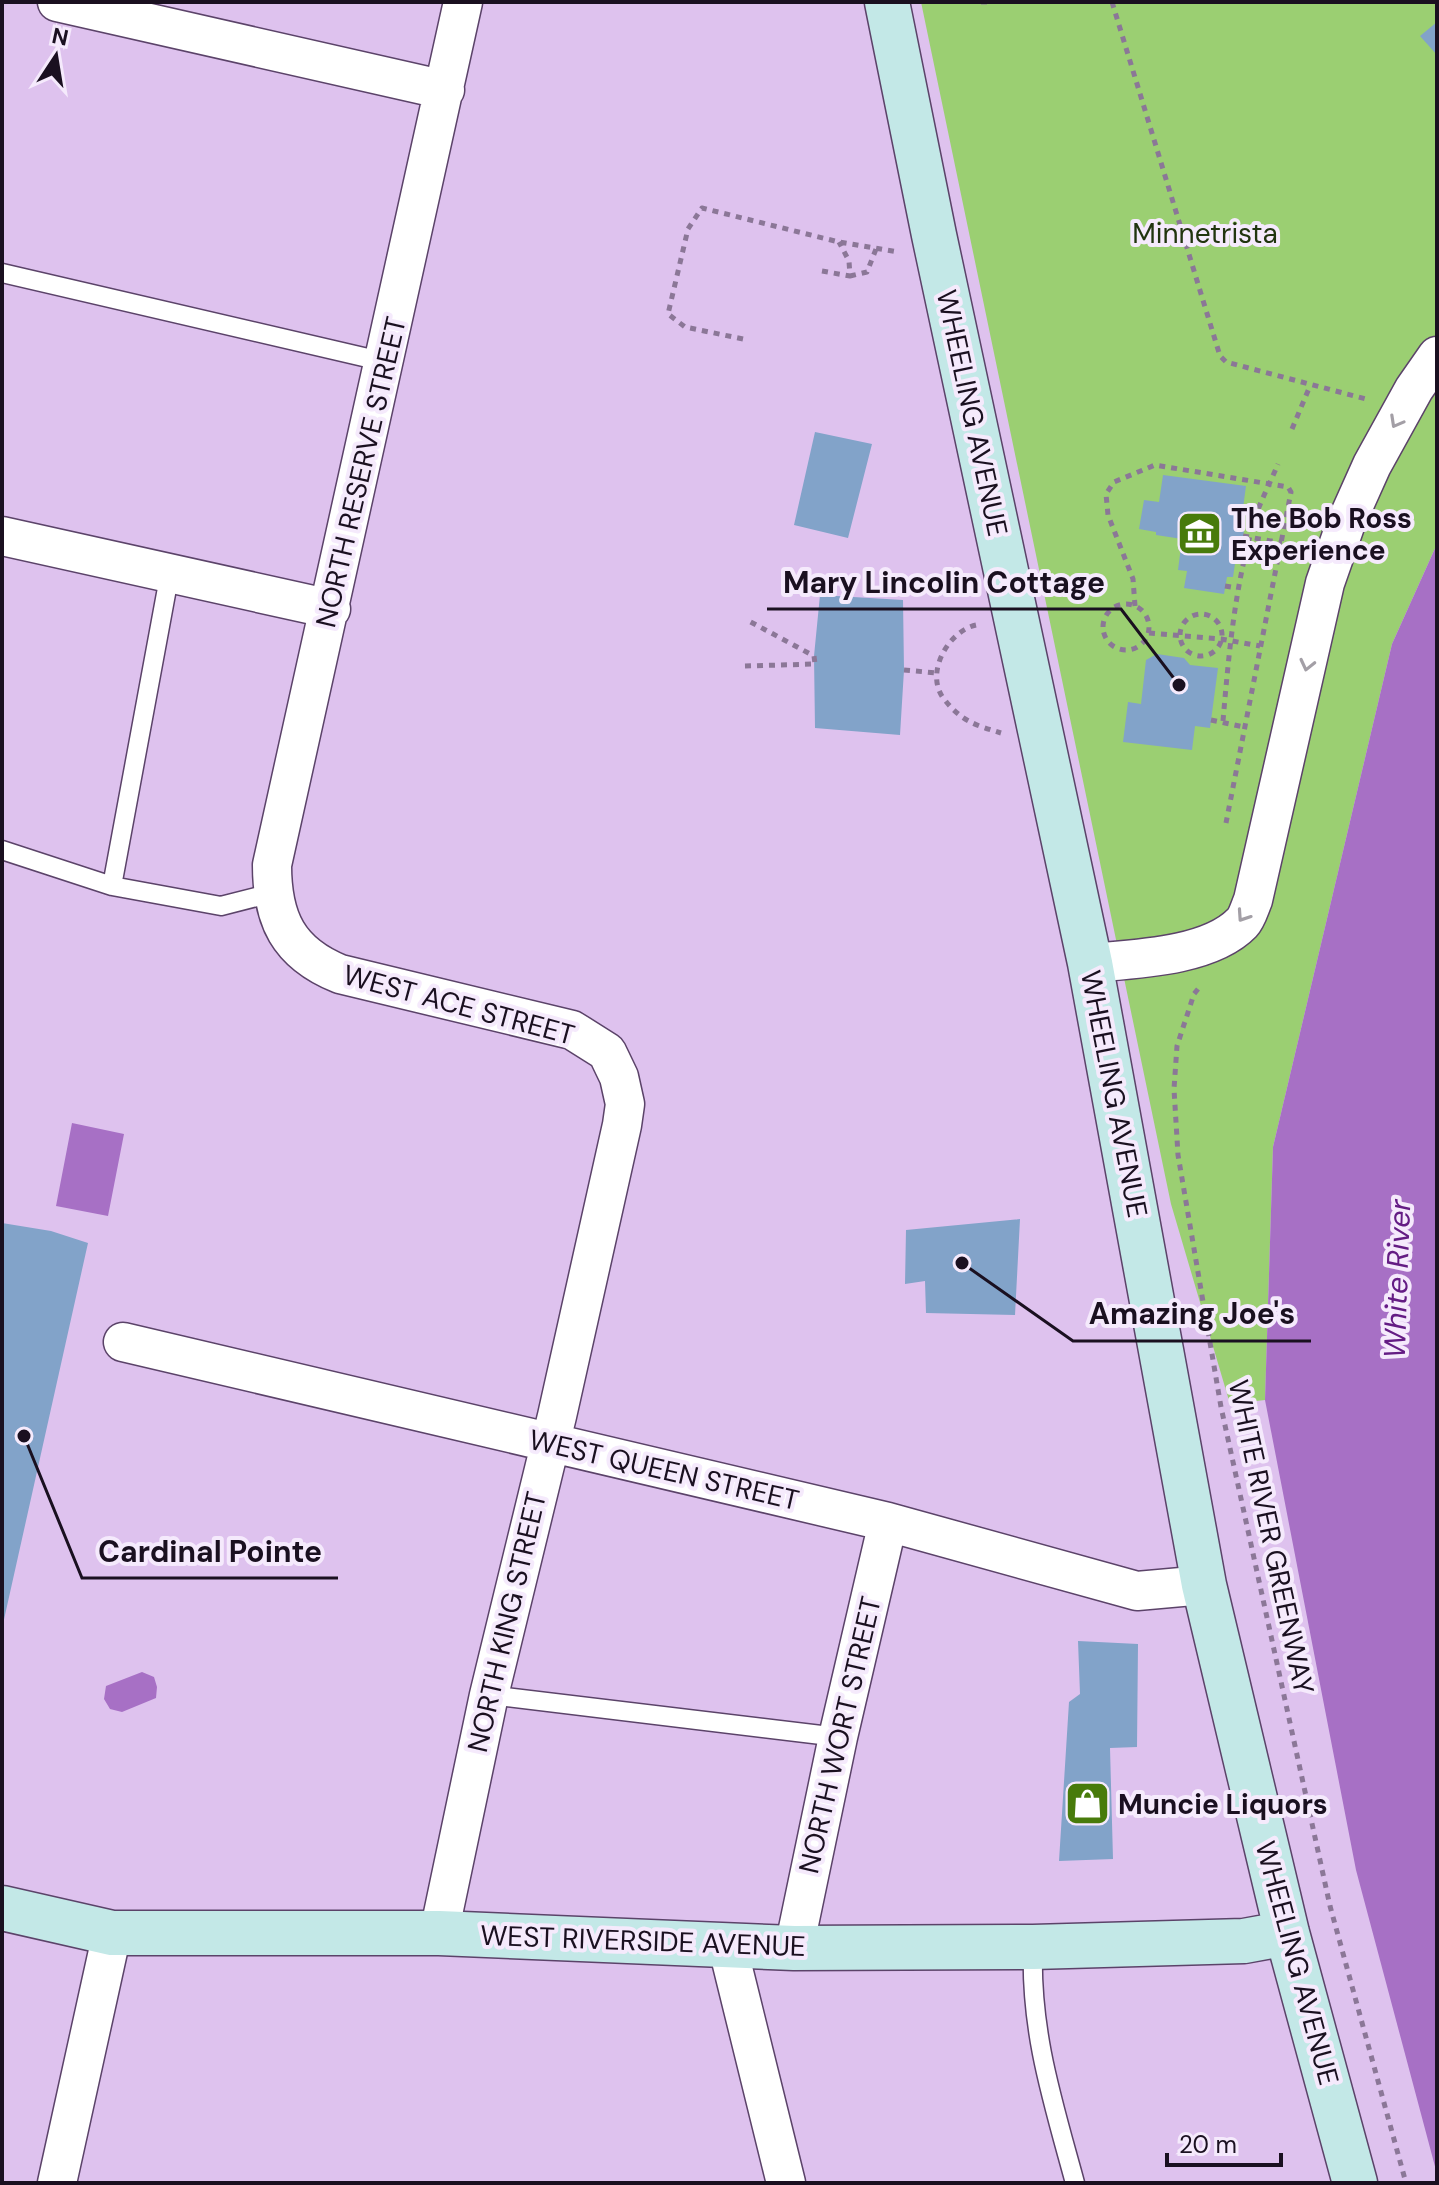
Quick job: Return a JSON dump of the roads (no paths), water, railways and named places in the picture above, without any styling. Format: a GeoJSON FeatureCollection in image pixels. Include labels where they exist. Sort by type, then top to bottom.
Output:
{"type":"FeatureCollection","features":[{"type":"Feature","properties":{"kind":"main road","name":"WHEELING AVENUE"},"geometry":{"type":"LineString","coordinates":[[887,2],[1090,963],[1204,1585],[1287,1933],[1355,2183]]}},
{"type":"Feature","properties":{"kind":"main road","name":"WEST RIVERSIDE AVENUE"},"geometry":{"type":"LineString","coordinates":[[2,1908],[112,1933],[439,1933],[794,1948],[1033,1947],[1244,1941],[1287,1933]]}},
{"type":"Feature","properties":{"kind":"street"},"geometry":{"type":"LineString","coordinates":[[57,2],[445,90]]}},
{"type":"Feature","properties":{"kind":"street","name":"NORTH RESERVE STREET"},"geometry":{"type":"LineString","coordinates":[[291,939],[278,917],[272,893],[272,865],[463,2]]}},
{"type":"Feature","properties":{"kind":"street"},"geometry":{"type":"LineString","coordinates":[[1090,963],[1183,951],[1218,939],[1243,922],[1253,900],[1325,583],[1346,523],[1372,465],[1414,389],[1437,356]]}},
{"type":"Feature","properties":{"kind":"street"},"geometry":{"type":"LineString","coordinates":[[2,536],[331,609]]}},
{"type":"Feature","properties":{"kind":"street","name":"WEST ACE STREET"},"geometry":{"type":"LineString","coordinates":[[291,939],[323,967],[340,974],[572,1030],[607,1052],[619,1077]]}},
{"type":"Feature","properties":{"kind":"street","name":"NORTH KING STREET"},"geometry":{"type":"LineString","coordinates":[[439,1933],[489,1695],[557,1416],[622,1125],[625,1104],[619,1077]]}},
{"type":"Feature","properties":{"kind":"street","name":"WEST QUEEN STREET"},"geometry":{"type":"LineString","coordinates":[[123,1342],[888,1522],[1137,1591],[1204,1585]]}},
{"type":"Feature","properties":{"kind":"street","name":"NORTH WORT STREET"},"geometry":{"type":"LineString","coordinates":[[794,1948],[838,1737],[888,1522]]}},
{"type":"Feature","properties":{"kind":"street"},"geometry":{"type":"LineString","coordinates":[[57,2183],[112,1933]]}},
{"type":"Feature","properties":{"kind":"street"},"geometry":{"type":"LineString","coordinates":[[727,1944],[786,2183]]}},
{"type":"Feature","properties":{"kind":"lane"},"geometry":{"type":"LineString","coordinates":[[2,273],[385,362]]}},
{"type":"Feature","properties":{"kind":"lane"},"geometry":{"type":"LineString","coordinates":[[112,886],[170,572]]}},
{"type":"Feature","properties":{"kind":"lane"},"geometry":{"type":"LineString","coordinates":[[2,850],[112,886],[221,906],[272,893]]}},
{"type":"Feature","properties":{"kind":"lane"},"geometry":{"type":"LineString","coordinates":[[489,1695],[838,1737]]}},
{"type":"Feature","properties":{"kind":"lane"},"geometry":{"type":"LineString","coordinates":[[1033,1947],[1032,1983],[1039,2050],[1075,2183]]}},
{"type":"Feature","properties":{"kind":"water","name":"White River"},"geometry":{"type":"Polygon","coordinates":[[[1437,544],[1437,2174],[1356,1870],[1265,1400],[1273,1147],[1392,644],[1437,544]]]}},
{"type":"Feature","properties":{"kind":"water"},"geometry":{"type":"Polygon","coordinates":[[[72,1123],[124,1134],[108,1216],[56,1206],[72,1123]]]}},
{"type":"Feature","properties":{"kind":"water"},"geometry":{"type":"Polygon","coordinates":[[[142,1672],[154,1677],[156,1698],[122,1712],[110,1709],[104,1699],[106,1686],[142,1672]]]}},
{"type":"Feature","properties":{"kind":"place","name":"The Bob Ross Experience"},"geometry":{"type":"Point","coordinates":[1200,534]}},
{"type":"Feature","properties":{"kind":"place","name":"Mary Lincolin Cottage"},"geometry":{"type":"Point","coordinates":[1179,685]}},
{"type":"Feature","properties":{"kind":"place","name":"Amazing Joe's"},"geometry":{"type":"Point","coordinates":[962,1263]}},
{"type":"Feature","properties":{"kind":"place","name":"Cardinal Pointe"},"geometry":{"type":"Point","coordinates":[24,1436]}},
{"type":"Feature","properties":{"kind":"place","name":"Muncie Liquors"},"geometry":{"type":"Point","coordinates":[1087,1804]}},
{"type":"Feature","properties":{"kind":"park label","name":"Minnetrista"},"geometry":{"type":"Point","coordinates":[1205,233]}}]}
